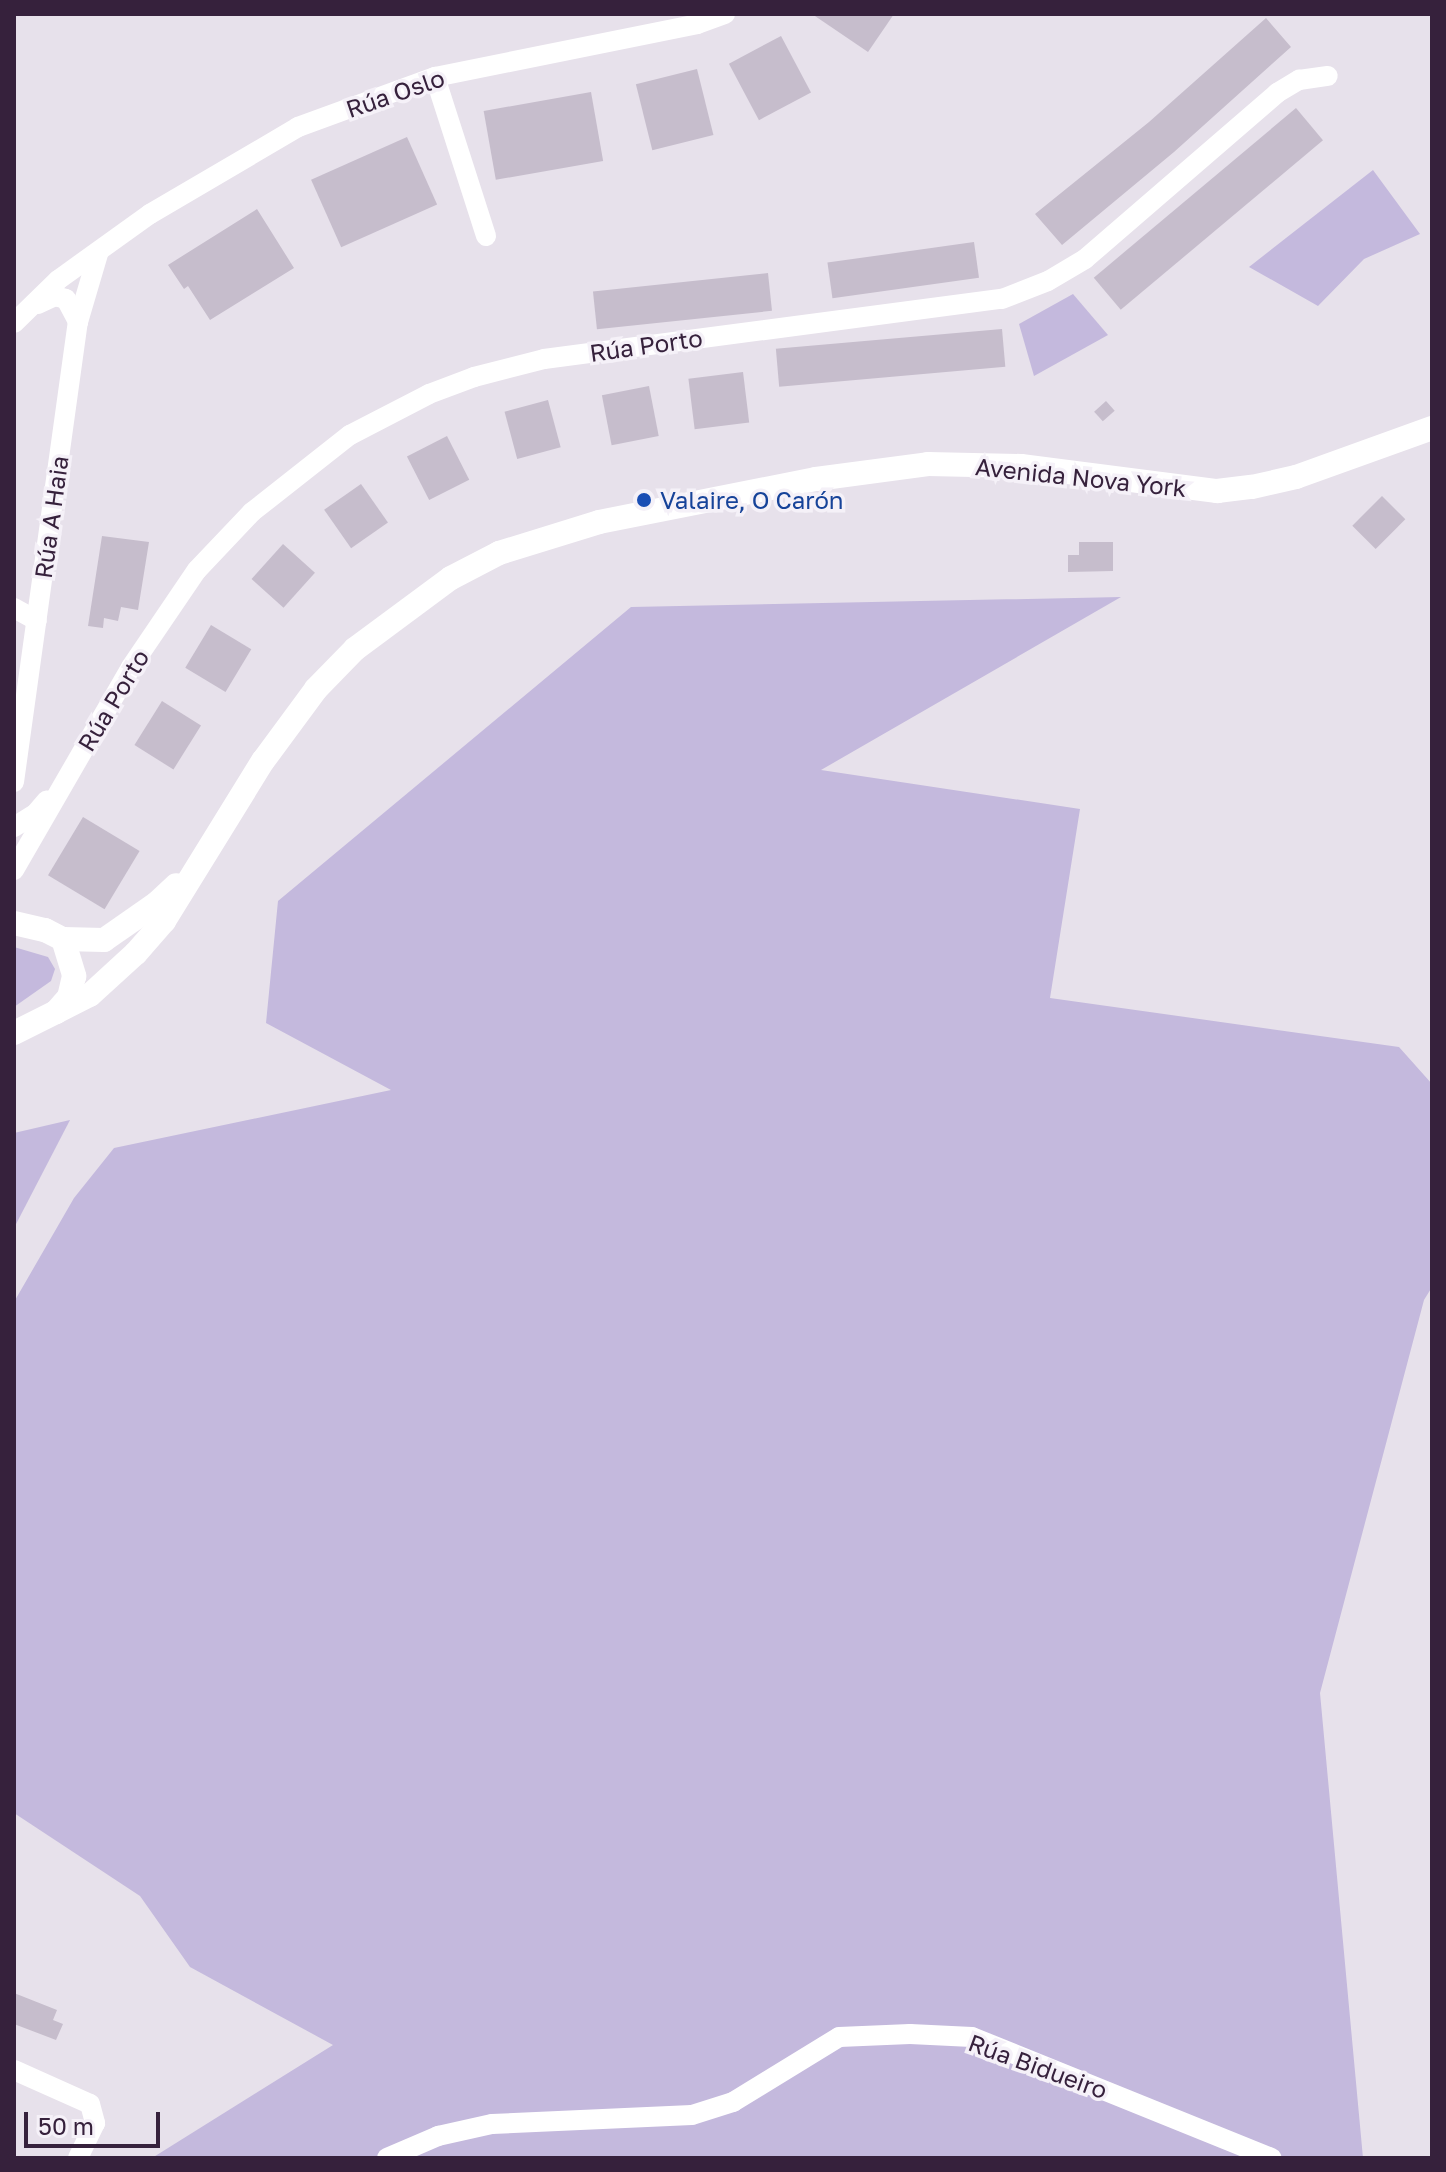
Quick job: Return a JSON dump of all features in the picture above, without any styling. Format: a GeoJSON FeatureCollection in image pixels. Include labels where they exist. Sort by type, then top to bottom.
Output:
{"type":"FeatureCollection","features":[{"type":"Feature","properties":{"kind":"street","name":"Rúa Oslo"},"geometry":{"type":"LineString","coordinates":[[19,318],[58,280],[150,214],[298,127],[435,77],[697,24],[725,14]]}},
{"type":"Feature","properties":{"kind":"street","name":"Rúa Porto"},"geometry":{"type":"LineString","coordinates":[[14,870],[131,667],[197,570],[252,512],[315,459],[386,415],[474,377],[544,359],[1002,299],[1048,281],[1085,259],[1277,93],[1299,80],[1328,76]]}},
{"type":"Feature","properties":{"kind":"street"},"geometry":{"type":"LineString","coordinates":[[435,77],[486,236]]}},
{"type":"Feature","properties":{"kind":"street","name":"Rúa A Haia"},"geometry":{"type":"LineString","coordinates":[[14,783],[78,322],[98,254]]}},
{"type":"Feature","properties":{"kind":"street"},"geometry":{"type":"LineString","coordinates":[[19,318],[55,296],[66,299],[78,322]]}},
{"type":"Feature","properties":{"kind":"street","name":"Avenida Nova York"},"geometry":{"type":"LineString","coordinates":[[14,1033],[90,995],[136,953],[164,921],[263,761],[316,689],[355,649],[451,578],[499,553],[549,535],[816,479],[928,464],[1021,466],[1217,491],[1252,487],[1296,477],[1432,428]]}},
{"type":"Feature","properties":{"kind":"street"},"geometry":{"type":"LineString","coordinates":[[14,608],[37,621]]}},
{"type":"Feature","properties":{"kind":"street","name":"Rúa Porto"},"geometry":{"type":"LineString","coordinates":[[14,783],[27,794],[41,796],[68,776]]}},
{"type":"Feature","properties":{"kind":"street","name":"Rúa Porto"},"geometry":{"type":"LineString","coordinates":[[14,827],[35,814],[68,776]]}},
{"type":"Feature","properties":{"kind":"street","name":"Avenida Nova York"},"geometry":{"type":"LineString","coordinates":[[14,923],[45,930],[63,939],[104,940],[157,903],[198,864]]}},
{"type":"Feature","properties":{"kind":"street"},"geometry":{"type":"LineString","coordinates":[[56,1012],[69,997],[74,976],[63,939]]}},
{"type":"Feature","properties":{"kind":"street","name":"Rúa Bidueiro"},"geometry":{"type":"LineString","coordinates":[[387,2158],[438,2136],[492,2124],[692,2115],[733,2102],[839,2037],[910,2034],[972,2037],[1271,2158]]}},
{"type":"Feature","properties":{"kind":"street"},"geometry":{"type":"LineString","coordinates":[[14,2070],[90,2104],[95,2123],[78,2158]]}},
{"type":"Feature","properties":{"kind":"shaded area"},"geometry":{"type":"Polygon","coordinates":[[[1373,170],[1420,234],[1364,259],[1318,306],[1249,267],[1373,170]]]}},
{"type":"Feature","properties":{"kind":"shaded area"},"geometry":{"type":"Polygon","coordinates":[[[1073,294],[1108,335],[1034,376],[1019,324],[1073,294]]]}},
{"type":"Feature","properties":{"kind":"shaded area"},"geometry":{"type":"Polygon","coordinates":[[[1121,597],[821,770],[1080,809],[1050,998],[1399,1047],[1432,1084],[1432,1287],[1424,1300],[1320,1693],[1363,2158],[152,2158],[333,2045],[190,1967],[140,1896],[14,1813],[14,1302],[74,1198],[114,1148],[391,1090],[266,1023],[278,901],[631,607],[1121,597]]]}},
{"type":"Feature","properties":{"kind":"shaded area"},"geometry":{"type":"Polygon","coordinates":[[[14,947],[48,957],[55,969],[51,981],[14,1007],[14,947]]]}},
{"type":"Feature","properties":{"kind":"shaded area"},"geometry":{"type":"Polygon","coordinates":[[[70,1120],[14,1228],[14,1133],[70,1120]]]}},
{"type":"Feature","properties":{"kind":"building"},"geometry":{"type":"Polygon","coordinates":[[[812,14],[894,14],[868,52],[812,14]]]}},
{"type":"Feature","properties":{"kind":"building"},"geometry":{"type":"Polygon","coordinates":[[[1266,18],[1291,47],[1174,152],[1062,245],[1035,214],[1149,122],[1266,18]]]}},
{"type":"Feature","properties":{"kind":"building"},"geometry":{"type":"Polygon","coordinates":[[[781,36],[811,93],[759,120],[729,64],[781,36]]]}},
{"type":"Feature","properties":{"kind":"building"},"geometry":{"type":"Polygon","coordinates":[[[697,69],[713,135],[652,150],[636,84],[697,69]]]}},
{"type":"Feature","properties":{"kind":"building"},"geometry":{"type":"Polygon","coordinates":[[[591,92],[603,161],[496,180],[484,111],[591,92]]]}},
{"type":"Feature","properties":{"kind":"building"},"geometry":{"type":"Polygon","coordinates":[[[1296,108],[1323,140],[1121,310],[1094,278],[1296,108]]]}},
{"type":"Feature","properties":{"kind":"building"},"geometry":{"type":"Polygon","coordinates":[[[407,137],[437,205],[341,247],[311,180],[407,137]]]}},
{"type":"Feature","properties":{"kind":"building"},"geometry":{"type":"Polygon","coordinates":[[[257,209],[294,268],[210,320],[188,286],[184,289],[168,265],[257,209]]]}},
{"type":"Feature","properties":{"kind":"building"},"geometry":{"type":"Polygon","coordinates":[[[974,242],[979,278],[832,298],[827,263],[974,242]]]}},
{"type":"Feature","properties":{"kind":"building"},"geometry":{"type":"Polygon","coordinates":[[[768,273],[772,311],[597,329],[593,291],[768,273]]]}},
{"type":"Feature","properties":{"kind":"building"},"geometry":{"type":"Polygon","coordinates":[[[1002,329],[1005,367],[779,387],[776,349],[1002,329]]]}},
{"type":"Feature","properties":{"kind":"building"},"geometry":{"type":"Polygon","coordinates":[[[743,372],[749,423],[695,429],[688,379],[743,372]]]}},
{"type":"Feature","properties":{"kind":"building"},"geometry":{"type":"Polygon","coordinates":[[[649,386],[659,436],[612,445],[602,395],[649,386]]]}},
{"type":"Feature","properties":{"kind":"building"},"geometry":{"type":"Polygon","coordinates":[[[548,400],[561,447],[517,459],[505,412],[548,400]]]}},
{"type":"Feature","properties":{"kind":"building"},"geometry":{"type":"Polygon","coordinates":[[[1106,401],[1115,411],[1103,421],[1094,412],[1106,401]]]}},
{"type":"Feature","properties":{"kind":"building"},"geometry":{"type":"Polygon","coordinates":[[[447,436],[469,480],[429,500],[407,456],[447,436]]]}},
{"type":"Feature","properties":{"kind":"building"},"geometry":{"type":"Polygon","coordinates":[[[361,484],[388,523],[351,548],[324,510],[361,484]]]}},
{"type":"Feature","properties":{"kind":"building"},"geometry":{"type":"Polygon","coordinates":[[[1382,496],[1405,519],[1376,549],[1352,526],[1382,496]]]}},
{"type":"Feature","properties":{"kind":"building"},"geometry":{"type":"Polygon","coordinates":[[[102,536],[149,542],[138,610],[121,607],[118,621],[104,618],[103,628],[88,626],[102,536]]]}},
{"type":"Feature","properties":{"kind":"building"},"geometry":{"type":"Polygon","coordinates":[[[1079,542],[1113,542],[1113,571],[1068,572],[1068,555],[1079,555],[1079,542]]]}},
{"type":"Feature","properties":{"kind":"building"},"geometry":{"type":"Polygon","coordinates":[[[283,544],[315,573],[284,608],[252,579],[283,544]]]}},
{"type":"Feature","properties":{"kind":"building"},"geometry":{"type":"Polygon","coordinates":[[[211,625],[251,649],[226,692],[185,668],[211,625]]]}},
{"type":"Feature","properties":{"kind":"building"},"geometry":{"type":"Polygon","coordinates":[[[162,701],[201,725],[173,769],[134,745],[162,701]]]}},
{"type":"Feature","properties":{"kind":"building"},"geometry":{"type":"Polygon","coordinates":[[[83,817],[140,851],[105,909],[48,875],[83,817]]]}},
{"type":"Feature","properties":{"kind":"building"},"geometry":{"type":"Polygon","coordinates":[[[14,1993],[57,2010],[53,2020],[63,2024],[56,2040],[14,2024],[14,1993]]]}},
{"type":"Feature","properties":{"kind":"place","name":"Valaire, O Carón"},"geometry":{"type":"Point","coordinates":[644,500]}}]}
